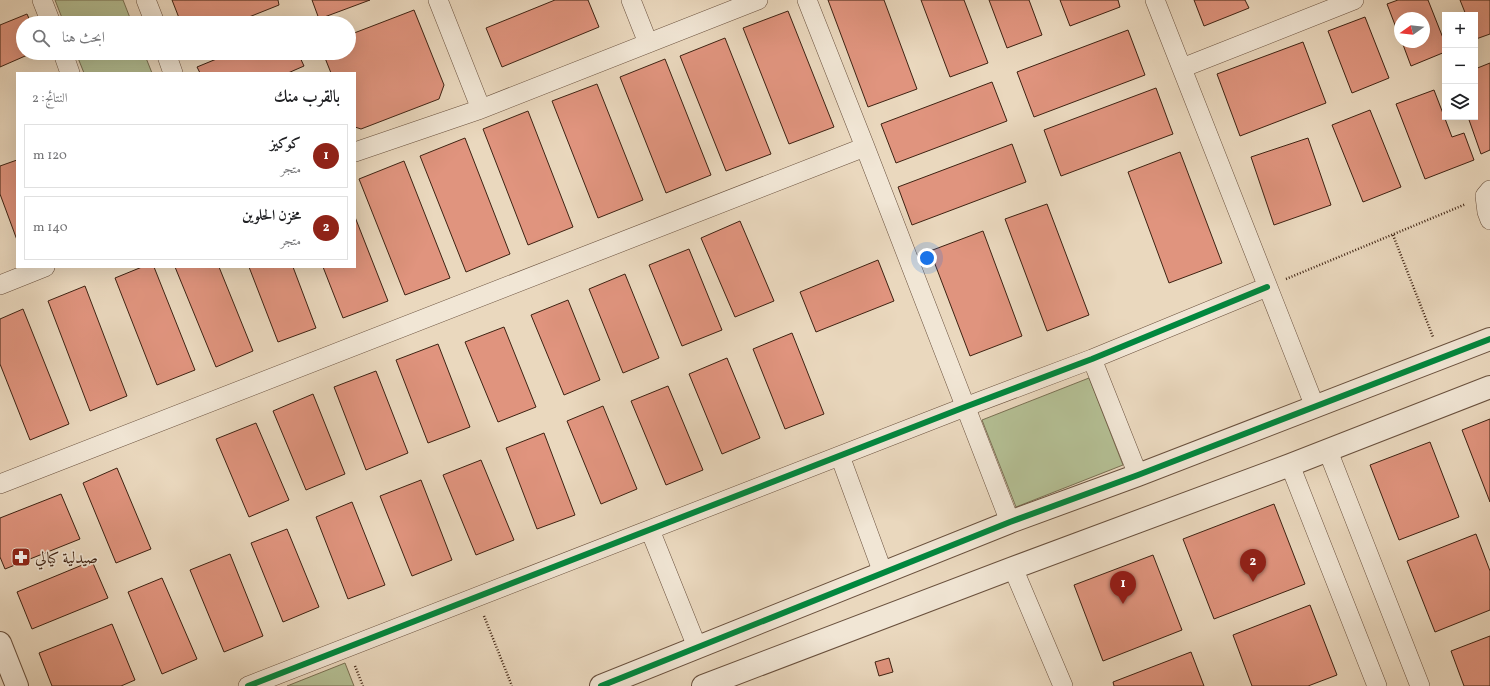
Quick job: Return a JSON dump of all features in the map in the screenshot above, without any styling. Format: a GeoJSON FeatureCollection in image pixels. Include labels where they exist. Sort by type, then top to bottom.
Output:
{"type":"FeatureCollection","features":[{"type":"Feature","properties":{"kind":"street"},"geometry":{"type":"LineString","coordinates":[[42,0],[48,16]]}},
{"type":"Feature","properties":{"kind":"street"},"geometry":{"type":"LineString","coordinates":[[146,0],[152,16]]}},
{"type":"Feature","properties":{"kind":"street"},"geometry":{"type":"LineString","coordinates":[[438,0],[481,109]]}},
{"type":"Feature","properties":{"kind":"street"},"geometry":{"type":"LineString","coordinates":[[631,0],[648,43]]}},
{"type":"Feature","properties":{"kind":"street"},"geometry":{"type":"LineString","coordinates":[[356,152],[481,109],[758,0]]}},
{"type":"Feature","properties":{"kind":"street"},"geometry":{"type":"LineString","coordinates":[[807,0],[1010,522]]}},
{"type":"Feature","properties":{"kind":"street"},"geometry":{"type":"LineString","coordinates":[[1155,0],[1315,407]]}},
{"type":"Feature","properties":{"kind":"street"},"geometry":{"type":"LineString","coordinates":[[1182,68],[1354,0]]}},
{"type":"Feature","properties":{"kind":"street"},"geometry":{"type":"LineString","coordinates":[[65,60],[70,72]]}},
{"type":"Feature","properties":{"kind":"street"},"geometry":{"type":"LineString","coordinates":[[168,60],[173,72]]}},
{"type":"Feature","properties":{"kind":"street"},"geometry":{"type":"LineString","coordinates":[[0,484],[865,147]]}},
{"type":"Feature","properties":{"kind":"street"},"geometry":{"type":"LineString","coordinates":[[1488,193],[1487,212],[1490,220]]}},
{"type":"Feature","properties":{"kind":"street"},"geometry":{"type":"LineString","coordinates":[[0,285],[42,268]]}},
{"type":"Feature","properties":{"kind":"street"},"geometry":{"type":"LineString","coordinates":[[248,686],[1092,359],[1267,287]]}},
{"type":"Feature","properties":{"kind":"street"},"geometry":{"type":"LineString","coordinates":[[601,686],[1010,522],[1138,475],[1490,339]]}},
{"type":"Feature","properties":{"kind":"street"},"geometry":{"type":"LineString","coordinates":[[1092,359],[1138,475]]}},
{"type":"Feature","properties":{"kind":"street"},"geometry":{"type":"LineString","coordinates":[[707,685],[1013,568],[1290,465],[1490,387]]}},
{"type":"Feature","properties":{"kind":"street"},"geometry":{"type":"LineString","coordinates":[[1328,450],[1420,686]]}},
{"type":"Feature","properties":{"kind":"street"},"geometry":{"type":"LineString","coordinates":[[840,456],[883,573]]}},
{"type":"Feature","properties":{"kind":"street"},"geometry":{"type":"LineString","coordinates":[[1290,465],[1378,686]]}},
{"type":"Feature","properties":{"kind":"street"},"geometry":{"type":"LineString","coordinates":[[650,530],[697,647]]}},
{"type":"Feature","properties":{"kind":"street"},"geometry":{"type":"LineString","coordinates":[[1013,568],[1063,686]]}},
{"type":"Feature","properties":{"kind":"street"},"geometry":{"type":"LineString","coordinates":[[0,643],[18,686]]}},
{"type":"Feature","properties":{"kind":"path"},"geometry":{"type":"LineString","coordinates":[[1267,287],[1488,193]]}},
{"type":"Feature","properties":{"kind":"path"},"geometry":{"type":"LineString","coordinates":[[1393,234],[1441,358]]}},
{"type":"Feature","properties":{"kind":"path"},"geometry":{"type":"LineString","coordinates":[[477,597],[512,686]]}},
{"type":"Feature","properties":{"kind":"green space"},"geometry":{"type":"Polygon","coordinates":[[[55,0],[123,0],[129,16],[61,16],[55,0]]]}},
{"type":"Feature","properties":{"kind":"green space"},"geometry":{"type":"Polygon","coordinates":[[[79,60],[147,60],[152,72],[84,72],[79,60]]]}},
{"type":"Feature","properties":{"kind":"green space"},"geometry":{"type":"Polygon","coordinates":[[[1089,378],[1123,465],[1016,507],[982,420],[1089,378]]]}},
{"type":"Feature","properties":{"kind":"green space"},"geometry":{"type":"Polygon","coordinates":[[[345,663],[354,686],[287,686],[345,663]]]}},
{"type":"Feature","properties":{"kind":"building"},"geometry":{"type":"Polygon","coordinates":[[[172,0],[278,0],[279,5],[252,16],[178,16],[172,0]]]}},
{"type":"Feature","properties":{"kind":"building"},"geometry":{"type":"Polygon","coordinates":[[[312,0],[370,0],[327,16],[318,16],[312,0]]]}},
{"type":"Feature","properties":{"kind":"building"},"geometry":{"type":"Polygon","coordinates":[[[555,0],[588,0],[599,27],[502,67],[486,28],[555,0]]]}},
{"type":"Feature","properties":{"kind":"building"},"geometry":{"type":"Polygon","coordinates":[[[828,0],[884,0],[917,89],[868,107],[828,0]]]}},
{"type":"Feature","properties":{"kind":"building"},"geometry":{"type":"Polygon","coordinates":[[[921,0],[964,0],[988,63],[950,77],[921,0]]]}},
{"type":"Feature","properties":{"kind":"building"},"geometry":{"type":"Polygon","coordinates":[[[989,0],[1029,0],[1042,35],[1007,48],[989,0]]]}},
{"type":"Feature","properties":{"kind":"building"},"geometry":{"type":"Polygon","coordinates":[[[1060,0],[1118,0],[1120,7],[1070,26],[1060,0]]]}},
{"type":"Feature","properties":{"kind":"building"},"geometry":{"type":"Polygon","coordinates":[[[1194,0],[1245,0],[1249,8],[1204,26],[1194,0]]]}},
{"type":"Feature","properties":{"kind":"building"},"geometry":{"type":"Polygon","coordinates":[[[1398,0],[1428,0],[1442,35],[1442,53],[1411,66],[1404,48],[1430,48],[1430,12],[1394,12],[1394,22],[1387,4],[1398,0]]]}},
{"type":"Feature","properties":{"kind":"building"},"geometry":{"type":"Polygon","coordinates":[[[1460,0],[1490,0],[1490,34],[1478,38],[1478,12],[1465,12],[1460,0]]]}},
{"type":"Feature","properties":{"kind":"building"},"geometry":{"type":"Polygon","coordinates":[[[414,10],[444,85],[439,99],[361,129],[356,127],[356,72],[331,72],[326,60],[356,60],[356,32],[414,10]]]}},
{"type":"Feature","properties":{"kind":"building"},"geometry":{"type":"Polygon","coordinates":[[[788,11],[834,127],[789,144],[743,28],[788,11]]]}},
{"type":"Feature","properties":{"kind":"building"},"geometry":{"type":"Polygon","coordinates":[[[1365,17],[1389,78],[1352,93],[1328,31],[1365,17]]]}},
{"type":"Feature","properties":{"kind":"building"},"geometry":{"type":"Polygon","coordinates":[[[16,18],[16,60],[0,67],[0,25],[16,18]]]}},
{"type":"Feature","properties":{"kind":"building"},"geometry":{"type":"Polygon","coordinates":[[[1128,30],[1145,75],[1034,117],[1017,72],[1128,30]]]}},
{"type":"Feature","properties":{"kind":"building"},"geometry":{"type":"Polygon","coordinates":[[[725,38],[771,154],[726,171],[680,56],[725,38]]]}},
{"type":"Feature","properties":{"kind":"building"},"geometry":{"type":"Polygon","coordinates":[[[1303,42],[1326,103],[1240,136],[1217,74],[1303,42]]]}},
{"type":"Feature","properties":{"kind":"building"},"geometry":{"type":"Polygon","coordinates":[[[665,59],[711,175],[666,193],[620,77],[665,59]]]}},
{"type":"Feature","properties":{"kind":"building"},"geometry":{"type":"Polygon","coordinates":[[[214,60],[301,60],[304,66],[290,72],[200,72],[197,67],[214,60]]]}},
{"type":"Feature","properties":{"kind":"building"},"geometry":{"type":"Polygon","coordinates":[[[1490,63],[1490,150],[1481,154],[1469,120],[1478,120],[1478,68],[1490,63]]]}},
{"type":"Feature","properties":{"kind":"building"},"geometry":{"type":"Polygon","coordinates":[[[992,82],[1007,121],[896,163],[881,124],[992,82]]]}},
{"type":"Feature","properties":{"kind":"building"},"geometry":{"type":"Polygon","coordinates":[[[597,84],[643,200],[598,218],[552,101],[597,84]]]}},
{"type":"Feature","properties":{"kind":"building"},"geometry":{"type":"Polygon","coordinates":[[[1156,88],[1173,134],[1061,176],[1044,130],[1156,88]]]}},
{"type":"Feature","properties":{"kind":"building"},"geometry":{"type":"Polygon","coordinates":[[[1434,90],[1442,111],[1442,120],[1445,120],[1452,137],[1464,133],[1474,160],[1425,179],[1396,104],[1434,90]]]}},
{"type":"Feature","properties":{"kind":"building"},"geometry":{"type":"Polygon","coordinates":[[[1370,110],[1401,187],[1363,202],[1332,125],[1370,110]]]}},
{"type":"Feature","properties":{"kind":"building"},"geometry":{"type":"Polygon","coordinates":[[[528,111],[573,227],[528,245],[483,129],[528,111]]]}},
{"type":"Feature","properties":{"kind":"building"},"geometry":{"type":"Polygon","coordinates":[[[465,138],[510,254],[466,272],[420,156],[465,138]]]}},
{"type":"Feature","properties":{"kind":"building"},"geometry":{"type":"Polygon","coordinates":[[[1308,138],[1331,205],[1274,225],[1251,157],[1308,138]]]}},
{"type":"Feature","properties":{"kind":"building"},"geometry":{"type":"Polygon","coordinates":[[[1012,144],[1026,182],[912,225],[898,187],[1012,144]]]}},
{"type":"Feature","properties":{"kind":"building"},"geometry":{"type":"Polygon","coordinates":[[[1180,152],[1222,263],[1169,283],[1128,172],[1180,152]]]}},
{"type":"Feature","properties":{"kind":"building"},"geometry":{"type":"Polygon","coordinates":[[[16,160],[16,237],[0,194],[0,166],[16,160]]]}},
{"type":"Feature","properties":{"kind":"building"},"geometry":{"type":"Polygon","coordinates":[[[404,161],[450,278],[405,295],[359,179],[404,161]]]}},
{"type":"Feature","properties":{"kind":"building"},"geometry":{"type":"Polygon","coordinates":[[[1047,204],[1089,315],[1047,331],[1005,219],[1047,204]]]}},
{"type":"Feature","properties":{"kind":"building"},"geometry":{"type":"Polygon","coordinates":[[[356,220],[388,301],[343,318],[323,268],[356,268],[356,220]]]}},
{"type":"Feature","properties":{"kind":"building"},"geometry":{"type":"Polygon","coordinates":[[[740,221],[774,301],[735,317],[701,238],[740,221]]]}},
{"type":"Feature","properties":{"kind":"building"},"geometry":{"type":"Polygon","coordinates":[[[983,231],[1022,336],[970,356],[930,251],[983,231]]]}},
{"type":"Feature","properties":{"kind":"building"},"geometry":{"type":"Polygon","coordinates":[[[689,249],[722,330],[682,346],[649,265],[689,249]]]}},
{"type":"Feature","properties":{"kind":"building"},"geometry":{"type":"Polygon","coordinates":[[[878,260],[894,301],[816,332],[800,292],[878,260]]]}},
{"type":"Feature","properties":{"kind":"building"},"geometry":{"type":"Polygon","coordinates":[[[140,268],[154,268],[195,370],[157,385],[115,278],[140,268]]]}},
{"type":"Feature","properties":{"kind":"building"},"geometry":{"type":"Polygon","coordinates":[[[175,268],[219,268],[253,351],[216,367],[175,268]]]}},
{"type":"Feature","properties":{"kind":"building"},"geometry":{"type":"Polygon","coordinates":[[[249,268],[293,268],[316,328],[278,342],[249,268]]]}},
{"type":"Feature","properties":{"kind":"building"},"geometry":{"type":"Polygon","coordinates":[[[625,274],[659,358],[623,373],[589,289],[625,274]]]}},
{"type":"Feature","properties":{"kind":"building"},"geometry":{"type":"Polygon","coordinates":[[[85,286],[127,396],[90,411],[48,301],[85,286]]]}},
{"type":"Feature","properties":{"kind":"building"},"geometry":{"type":"Polygon","coordinates":[[[568,300],[600,380],[564,395],[531,315],[568,300]]]}},
{"type":"Feature","properties":{"kind":"building"},"geometry":{"type":"Polygon","coordinates":[[[23,309],[69,424],[30,440],[0,364],[0,319],[23,309]]]}},
{"type":"Feature","properties":{"kind":"building"},"geometry":{"type":"Polygon","coordinates":[[[504,327],[536,407],[498,422],[465,342],[504,327]]]}},
{"type":"Feature","properties":{"kind":"building"},"geometry":{"type":"Polygon","coordinates":[[[792,333],[824,414],[785,429],[753,349],[792,333]]]}},
{"type":"Feature","properties":{"kind":"building"},"geometry":{"type":"Polygon","coordinates":[[[438,344],[470,427],[428,443],[396,360],[438,344]]]}},
{"type":"Feature","properties":{"kind":"building"},"geometry":{"type":"Polygon","coordinates":[[[727,358],[760,438],[722,454],[689,374],[727,358]]]}},
{"type":"Feature","properties":{"kind":"building"},"geometry":{"type":"Polygon","coordinates":[[[376,371],[408,453],[366,470],[334,387],[376,371]]]}},
{"type":"Feature","properties":{"kind":"building"},"geometry":{"type":"Polygon","coordinates":[[[668,386],[703,470],[666,485],[631,401],[668,386]]]}},
{"type":"Feature","properties":{"kind":"building"},"geometry":{"type":"Polygon","coordinates":[[[313,394],[345,474],[306,490],[273,411],[313,394]]]}},
{"type":"Feature","properties":{"kind":"building"},"geometry":{"type":"Polygon","coordinates":[[[603,406],[637,489],[601,504],[567,421],[603,406]]]}},
{"type":"Feature","properties":{"kind":"building"},"geometry":{"type":"Polygon","coordinates":[[[1490,419],[1490,502],[1462,430],[1490,419]]]}},
{"type":"Feature","properties":{"kind":"building"},"geometry":{"type":"Polygon","coordinates":[[[256,423],[289,500],[249,517],[216,439],[256,423]]]}},
{"type":"Feature","properties":{"kind":"building"},"geometry":{"type":"Polygon","coordinates":[[[544,433],[575,515],[537,529],[506,448],[544,433]]]}},
{"type":"Feature","properties":{"kind":"building"},"geometry":{"type":"Polygon","coordinates":[[[1430,442],[1459,517],[1399,540],[1370,465],[1430,442]]]}},
{"type":"Feature","properties":{"kind":"building"},"geometry":{"type":"Polygon","coordinates":[[[481,460],[514,540],[476,555],[443,475],[481,460]]]}},
{"type":"Feature","properties":{"kind":"building"},"geometry":{"type":"Polygon","coordinates":[[[117,468],[151,549],[116,563],[83,483],[117,468]]]}},
{"type":"Feature","properties":{"kind":"building"},"geometry":{"type":"Polygon","coordinates":[[[421,480],[452,560],[412,576],[380,496],[421,480]]]}},
{"type":"Feature","properties":{"kind":"building"},"geometry":{"type":"Polygon","coordinates":[[[61,494],[80,539],[5,569],[0,557],[0,518],[61,494]]]}},
{"type":"Feature","properties":{"kind":"building"},"geometry":{"type":"Polygon","coordinates":[[[352,502],[385,585],[348,599],[316,517],[352,502]]]}},
{"type":"Feature","properties":{"kind":"building"},"geometry":{"type":"Polygon","coordinates":[[[1274,504],[1305,584],[1214,619],[1183,539],[1274,504]]]}},
{"type":"Feature","properties":{"kind":"building"},"geometry":{"type":"Polygon","coordinates":[[[287,529],[319,607],[283,622],[251,543],[287,529]]]}},
{"type":"Feature","properties":{"kind":"building"},"geometry":{"type":"Polygon","coordinates":[[[1476,534],[1490,571],[1490,610],[1435,632],[1407,561],[1476,534]]]}},
{"type":"Feature","properties":{"kind":"building"},"geometry":{"type":"Polygon","coordinates":[[[230,554],[263,636],[224,652],[190,570],[230,554]]]}},
{"type":"Feature","properties":{"kind":"building"},"geometry":{"type":"Polygon","coordinates":[[[1153,555],[1182,630],[1103,661],[1074,585],[1153,555]]]}},
{"type":"Feature","properties":{"kind":"building"},"geometry":{"type":"Polygon","coordinates":[[[92,561],[108,598],[32,629],[17,592],[92,561]]]}},
{"type":"Feature","properties":{"kind":"building"},"geometry":{"type":"Polygon","coordinates":[[[162,578],[197,659],[162,674],[128,592],[162,578]]]}},
{"type":"Feature","properties":{"kind":"building"},"geometry":{"type":"Polygon","coordinates":[[[1310,605],[1337,675],[1308,686],[1252,686],[1233,635],[1310,605]]]}},
{"type":"Feature","properties":{"kind":"building"},"geometry":{"type":"Polygon","coordinates":[[[112,624],[135,680],[121,686],[52,686],[39,653],[112,624]]]}},
{"type":"Feature","properties":{"kind":"building"},"geometry":{"type":"Polygon","coordinates":[[[1490,636],[1490,686],[1464,686],[1451,651],[1490,636]]]}},
{"type":"Feature","properties":{"kind":"building"},"geometry":{"type":"Polygon","coordinates":[[[1191,652],[1204,686],[1114,686],[1113,682],[1191,652]]]}},
{"type":"Feature","properties":{"kind":"building"},"geometry":{"type":"Polygon","coordinates":[[[889,658],[893,672],[879,676],[875,662],[889,658]]]}},
{"type":"Feature","properties":{"kind":"cycle path"},"geometry":{"type":"LineString","coordinates":[[248,686],[1092,359],[1267,287]]}},
{"type":"Feature","properties":{"kind":"cycle path"},"geometry":{"type":"LineString","coordinates":[[601,686],[1010,522],[1138,475],[1490,339]]}},
{"type":"Feature","properties":{"kind":"place","name":"صيدلية كيالي"},"geometry":{"type":"Point","coordinates":[21,557]}},
{"type":"Feature","properties":{"kind":"place","name":"مخزن الحلوين"},"geometry":{"type":"Point","coordinates":[1253,582]}},
{"type":"Feature","properties":{"kind":"place","name":"كوكيز"},"geometry":{"type":"Point","coordinates":[1123,604]}}]}
